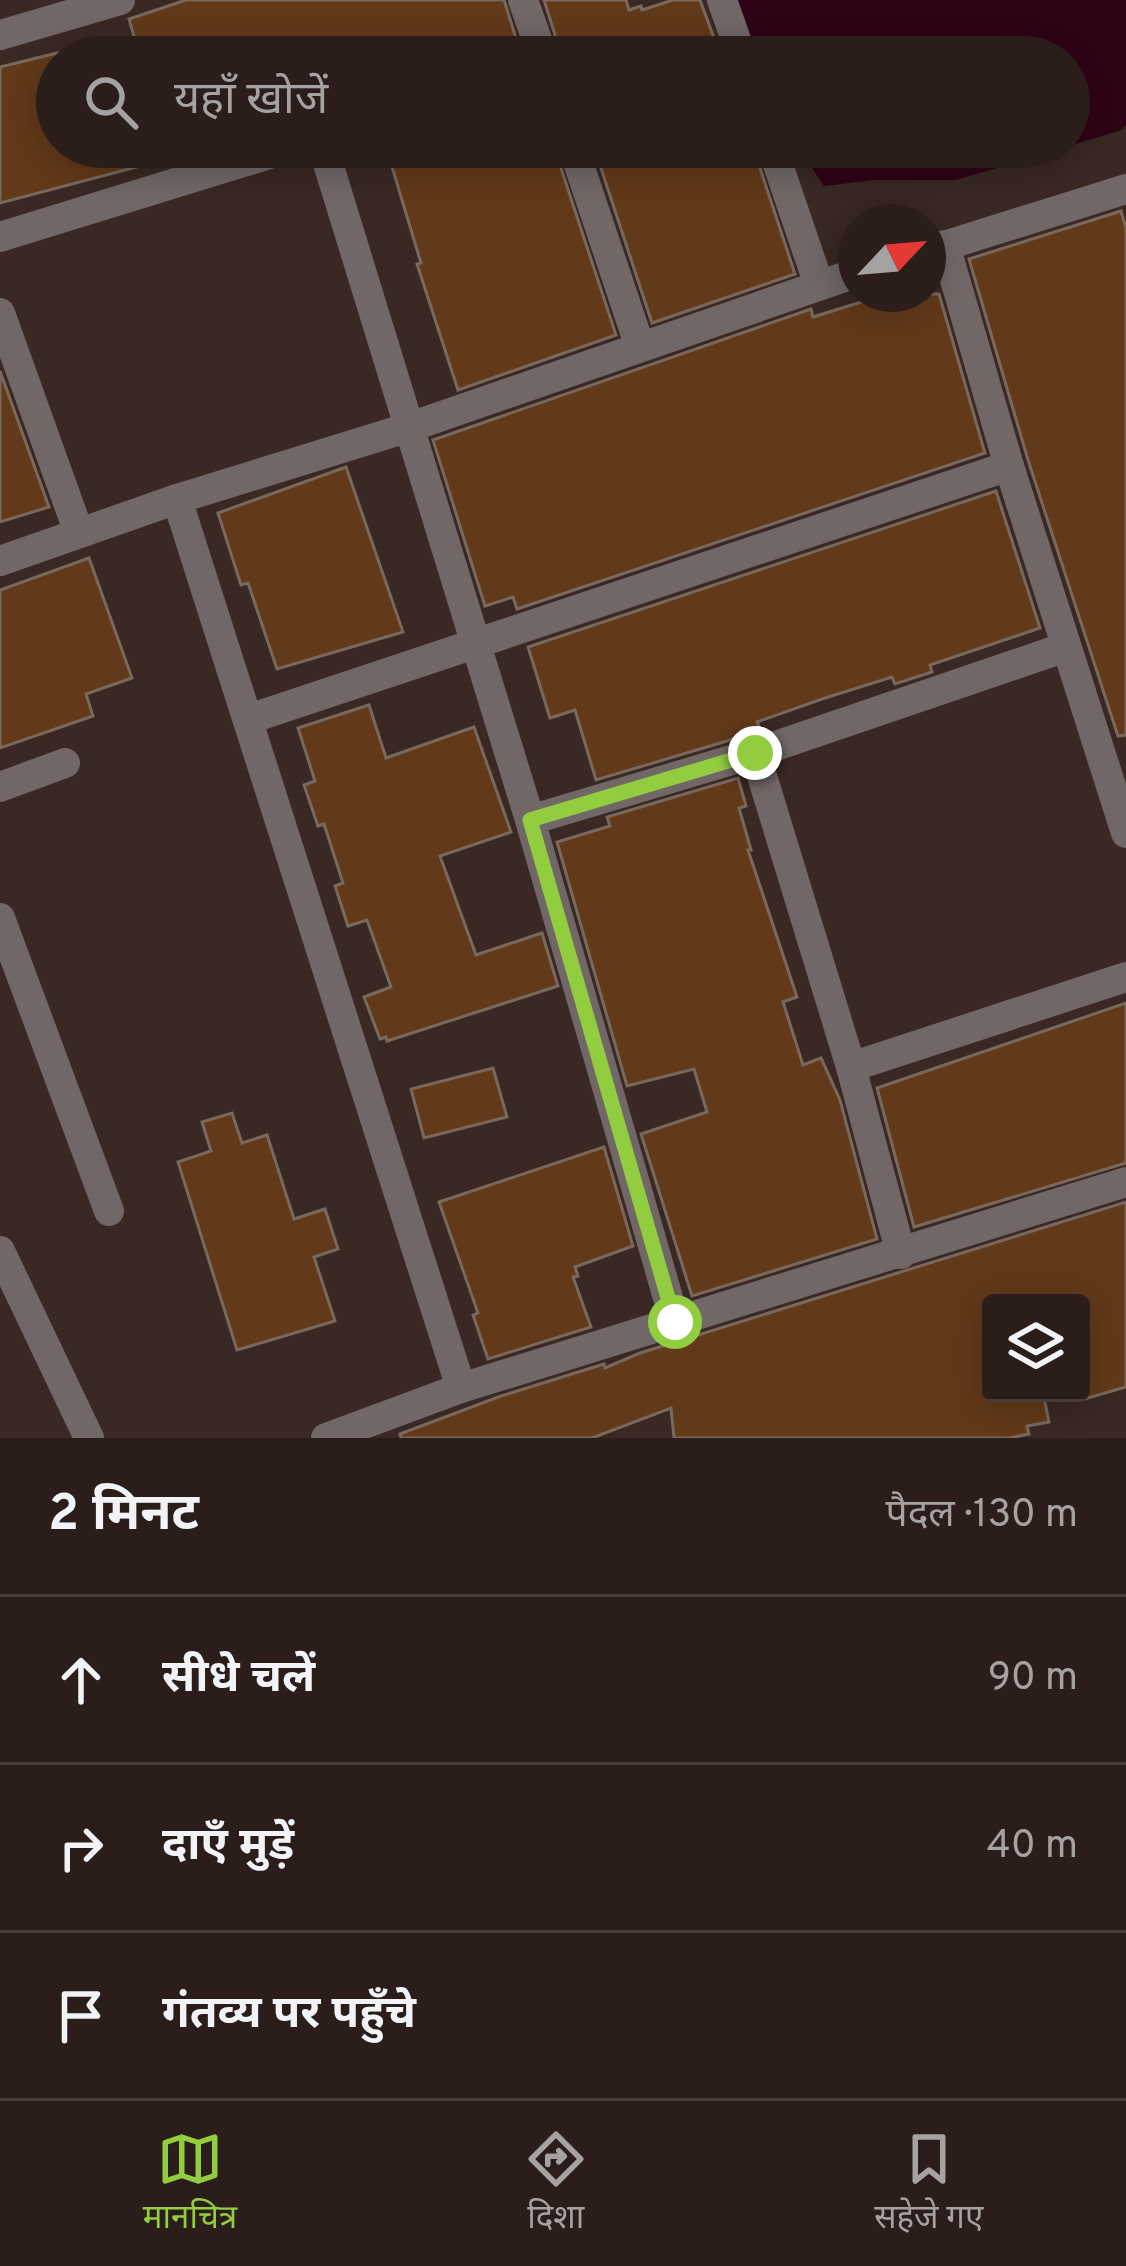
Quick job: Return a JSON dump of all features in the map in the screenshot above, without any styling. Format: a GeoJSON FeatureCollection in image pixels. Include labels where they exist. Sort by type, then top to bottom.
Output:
{"type":"FeatureCollection","features":[{"type":"Feature","properties":{"kind":"street"},"geometry":{"type":"LineString","coordinates":[[0,35],[120,0]]}},
{"type":"Feature","properties":{"kind":"street"},"geometry":{"type":"LineString","coordinates":[[523,0],[536,36]]}},
{"type":"Feature","properties":{"kind":"street"},"geometry":{"type":"LineString","coordinates":[[722,0],[735,36]]}},
{"type":"Feature","properties":{"kind":"street"},"geometry":{"type":"LineString","coordinates":[[0,237],[224,168]]}},
{"type":"Feature","properties":{"kind":"street"},"geometry":{"type":"LineString","coordinates":[[330,168],[530,820],[675,1322]]}},
{"type":"Feature","properties":{"kind":"street"},"geometry":{"type":"LineString","coordinates":[[580,168],[640,347]]}},
{"type":"Feature","properties":{"kind":"street"},"geometry":{"type":"LineString","coordinates":[[779,168],[819,285]]}},
{"type":"Feature","properties":{"kind":"street"},"geometry":{"type":"LineString","coordinates":[[946,245],[1126,189]]}},
{"type":"Feature","properties":{"kind":"street"},"geometry":{"type":"LineString","coordinates":[[946,275],[1126,832]]}},
{"type":"Feature","properties":{"kind":"street"},"geometry":{"type":"LineString","coordinates":[[0,561],[177,499],[410,427],[838,279]]}},
{"type":"Feature","properties":{"kind":"street"},"geometry":{"type":"LineString","coordinates":[[0,313],[79,533]]}},
{"type":"Feature","properties":{"kind":"street"},"geometry":{"type":"LineString","coordinates":[[249,719],[1009,466]]}},
{"type":"Feature","properties":{"kind":"street"},"geometry":{"type":"LineString","coordinates":[[177,499],[461,1388]]}},
{"type":"Feature","properties":{"kind":"street"},"geometry":{"type":"LineString","coordinates":[[530,820],[755,753],[1066,647]]}},
{"type":"Feature","properties":{"kind":"street"},"geometry":{"type":"LineString","coordinates":[[755,753],[851,1067],[902,1254]]}},
{"type":"Feature","properties":{"kind":"street"},"geometry":{"type":"LineString","coordinates":[[0,787],[65,763]]}},
{"type":"Feature","properties":{"kind":"street"},"geometry":{"type":"LineString","coordinates":[[0,918],[109,1211]]}},
{"type":"Feature","properties":{"kind":"street"},"geometry":{"type":"LineString","coordinates":[[851,1067],[1126,977]]}},
{"type":"Feature","properties":{"kind":"street"},"geometry":{"type":"LineString","coordinates":[[326,1438],[461,1388],[1126,1182]]}},
{"type":"Feature","properties":{"kind":"street"},"geometry":{"type":"LineString","coordinates":[[0,1252],[89,1438]]}},
{"type":"Feature","properties":{"kind":"shaded area"},"geometry":{"type":"Polygon","coordinates":[[[732,0],[1126,0],[1126,125],[1090,140],[1090,36],[744,36],[732,0]]]}},
{"type":"Feature","properties":{"kind":"shaded area"},"geometry":{"type":"Polygon","coordinates":[[[812,168],[996,168],[956,180],[875,180],[824,186],[812,168]]]}},
{"type":"Feature","properties":{"kind":"building"},"geometry":{"type":"Polygon","coordinates":[[[186,0],[504,0],[515,36],[134,36],[129,19],[186,0]]]}},
{"type":"Feature","properties":{"kind":"building"},"geometry":{"type":"Polygon","coordinates":[[[544,0],[626,0],[629,10],[641,6],[642,10],[673,0],[700,0],[713,36],[555,36],[544,0]]]}},
{"type":"Feature","properties":{"kind":"building"},"geometry":{"type":"Polygon","coordinates":[[[36,58],[36,168],[133,168],[0,203],[0,67],[36,58]]]}},
{"type":"Feature","properties":{"kind":"building"},"geometry":{"type":"Polygon","coordinates":[[[392,168],[561,168],[616,335],[458,390],[417,264],[421,263],[392,168]]]}},
{"type":"Feature","properties":{"kind":"building"},"geometry":{"type":"Polygon","coordinates":[[[601,168],[760,168],[795,274],[652,323],[601,168]]]}},
{"type":"Feature","properties":{"kind":"building"},"geometry":{"type":"Polygon","coordinates":[[[1121,211],[1126,228],[1126,735],[1118,736],[1028,460],[969,259],[1121,211]]]}},
{"type":"Feature","properties":{"kind":"building"},"geometry":{"type":"Polygon","coordinates":[[[811,309],[813,317],[838,309],[944,312],[985,453],[517,609],[513,597],[485,606],[433,440],[811,309]]]}},
{"type":"Feature","properties":{"kind":"building"},"geometry":{"type":"Polygon","coordinates":[[[0,371],[49,507],[0,522],[0,371]]]}},
{"type":"Feature","properties":{"kind":"building"},"geometry":{"type":"Polygon","coordinates":[[[346,467],[403,632],[277,669],[248,583],[241,585],[218,513],[346,467]]]}},
{"type":"Feature","properties":{"kind":"building"},"geometry":{"type":"Polygon","coordinates":[[[996,491],[1040,628],[930,665],[932,672],[895,684],[892,677],[822,699],[757,722],[760,729],[727,741],[596,780],[575,710],[550,718],[528,647],[996,491]]]}},
{"type":"Feature","properties":{"kind":"building"},"geometry":{"type":"Polygon","coordinates":[[[89,558],[132,678],[86,694],[93,716],[0,748],[0,590],[89,558]]]}},
{"type":"Feature","properties":{"kind":"building"},"geometry":{"type":"Polygon","coordinates":[[[369,705],[386,758],[474,727],[511,832],[440,856],[476,955],[542,933],[558,986],[387,1041],[380,1039],[364,997],[391,987],[367,920],[348,926],[335,886],[343,883],[324,824],[318,826],[304,785],[315,781],[298,728],[369,705]]]}},
{"type":"Feature","properties":{"kind":"building"},"geometry":{"type":"Polygon","coordinates":[[[738,778],[746,806],[739,808],[748,850],[797,997],[783,1002],[803,1065],[821,1058],[840,1100],[877,1239],[692,1296],[641,1134],[707,1112],[694,1069],[627,1086],[557,842],[610,826],[607,817],[738,778]]]}},
{"type":"Feature","properties":{"kind":"building"},"geometry":{"type":"Polygon","coordinates":[[[1126,1003],[1126,1163],[914,1227],[877,1088],[1126,1003]]]}},
{"type":"Feature","properties":{"kind":"building"},"geometry":{"type":"Polygon","coordinates":[[[493,1068],[507,1117],[424,1138],[411,1089],[493,1068]]]}},
{"type":"Feature","properties":{"kind":"building"},"geometry":{"type":"Polygon","coordinates":[[[232,1113],[242,1143],[267,1135],[294,1219],[325,1209],[338,1249],[314,1257],[335,1321],[237,1350],[178,1162],[211,1151],[202,1122],[232,1113]]]}},
{"type":"Feature","properties":{"kind":"building"},"geometry":{"type":"Polygon","coordinates":[[[604,1147],[633,1246],[575,1267],[578,1276],[573,1277],[591,1327],[488,1359],[473,1315],[478,1313],[439,1202],[604,1147]]]}},
{"type":"Feature","properties":{"kind":"building"},"geometry":{"type":"Polygon","coordinates":[[[1126,1202],[1126,1387],[1090,1397],[1090,1294],[982,1294],[982,1402],[1045,1402],[1049,1422],[1027,1426],[1029,1434],[1009,1438],[674,1438],[671,1408],[592,1438],[401,1438],[400,1434],[501,1396],[604,1364],[605,1368],[640,1353],[1126,1202]]]}},
{"type":"Feature","properties":{"kind":"route"},"geometry":{"type":"LineString","coordinates":[[675,1322],[530,820],[755,753]]}}]}
